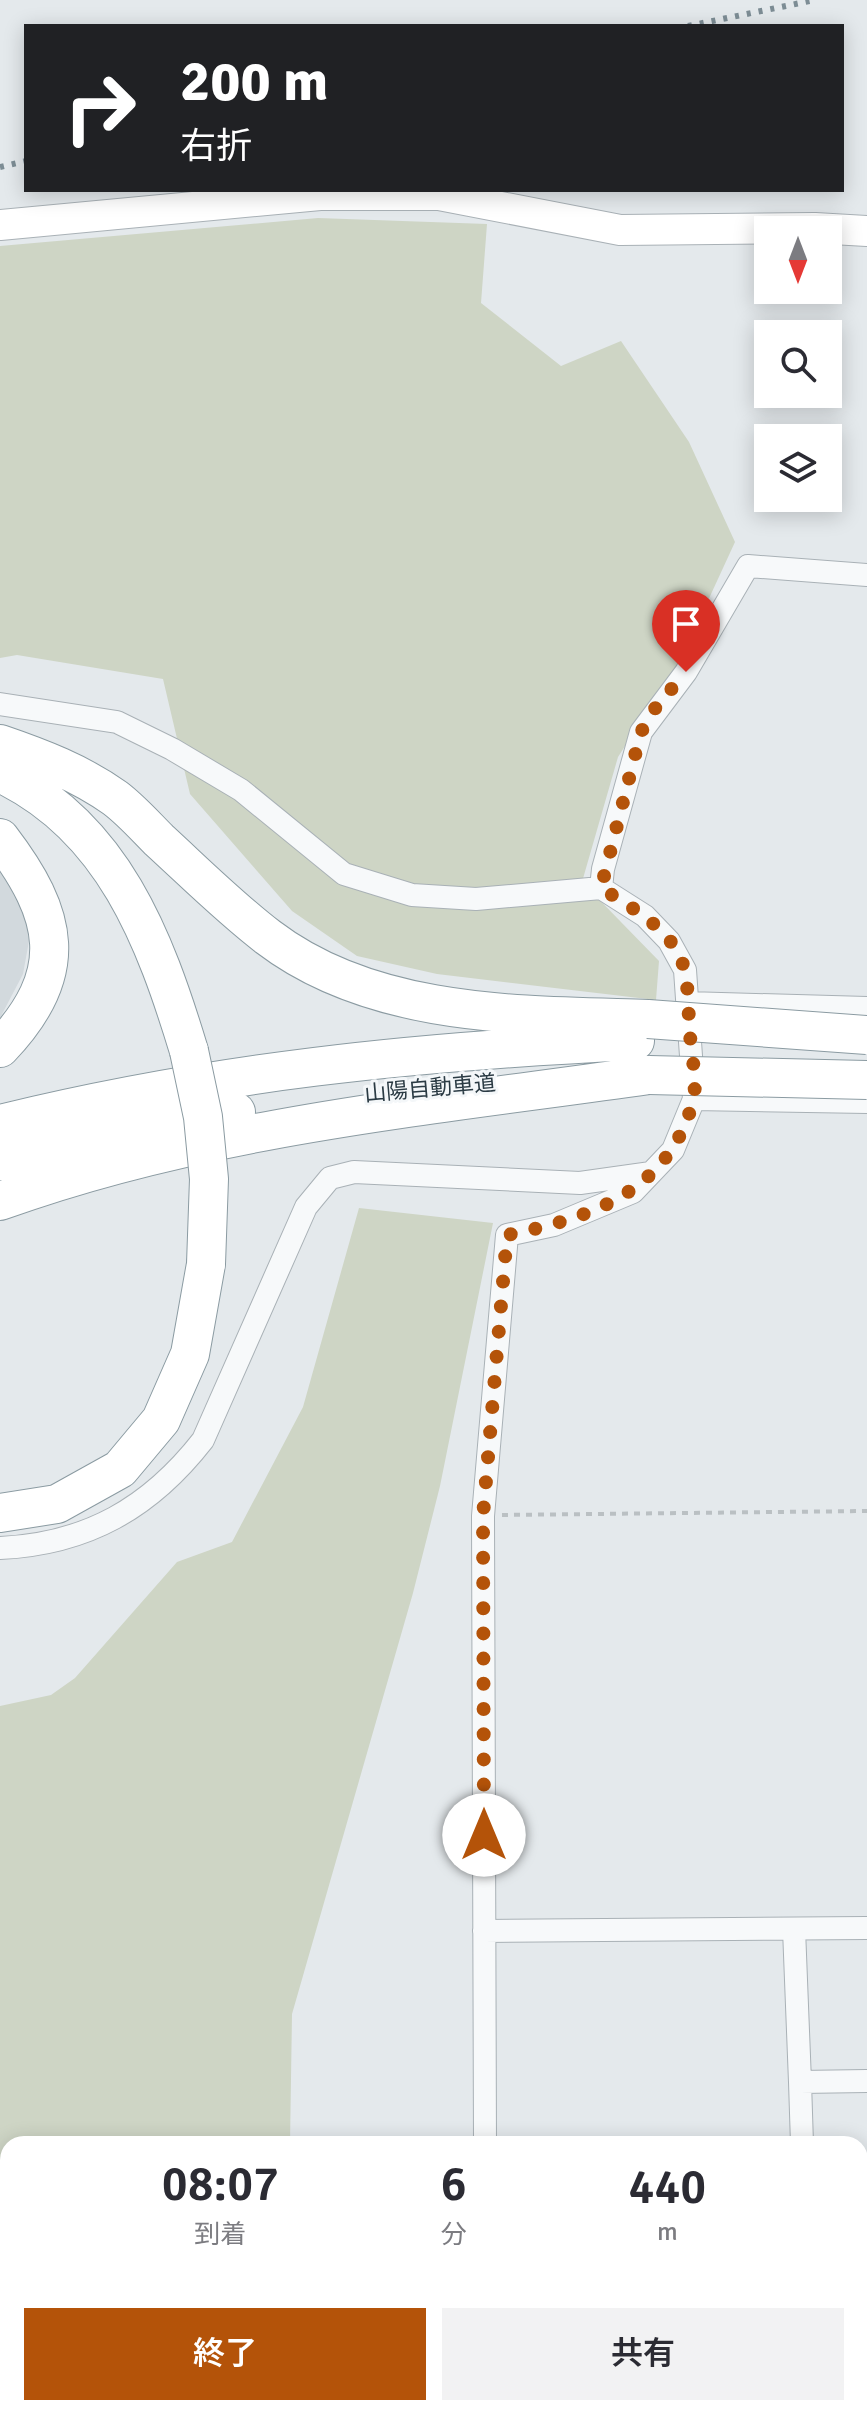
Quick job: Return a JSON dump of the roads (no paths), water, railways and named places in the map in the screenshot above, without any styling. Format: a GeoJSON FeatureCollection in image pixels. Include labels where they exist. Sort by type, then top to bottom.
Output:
{"type":"FeatureCollection","features":[{"type":"Feature","properties":{"kind":"highway"},"geometry":{"type":"LineString","coordinates":[[0,744],[56,763],[116,799],[270,939],[327,974],[381,992],[442,1004],[534,1015],[649,1045]]}},
{"type":"Feature","properties":{"kind":"highway"},"geometry":{"type":"LineString","coordinates":[[0,773],[29,787],[88,835],[131,900],[166,974],[179,1054],[195,1265],[190,1354],[161,1420],[120,1469],[57,1504],[0,1513]]}},
{"type":"Feature","properties":{"kind":"highway"},"geometry":{"type":"LineString","coordinates":[[0,795],[50,830],[92,882],[126,940],[179,1054]]}},
{"type":"Feature","properties":{"kind":"highway"},"geometry":{"type":"LineString","coordinates":[[0,838],[34,886],[47,914],[48,947],[44,981],[35,1005],[0,1048]]}},
{"type":"Feature","properties":{"kind":"highway"},"geometry":{"type":"LineString","coordinates":[[0,1201],[61,1179],[649,1045],[867,1038]]}},
{"type":"Feature","properties":{"kind":"highway","name":"山陽自動車道"},"geometry":{"type":"LineString","coordinates":[[0,1124],[144,1092],[350,1061],[464,1049],[649,1045],[867,1080]]}},
{"type":"Feature","properties":{"kind":"highway","name":"山陽自動車道"},"geometry":{"type":"LineString","coordinates":[[0,1161],[77,1141],[223,1114],[649,1045]]}},
{"type":"Feature","properties":{"kind":"highway"},"geometry":{"type":"LineString","coordinates":[[0,1488],[40,1488],[86,1467],[122,1435],[150,1396],[172,1345],[195,1265]]}},
{"type":"Feature","properties":{"kind":"street"},"geometry":{"type":"LineString","coordinates":[[0,225],[320,195],[439,195],[620,230],[867,231]]}},
{"type":"Feature","properties":{"kind":"street"},"geometry":{"type":"LineString","coordinates":[[601,888],[641,732],[656,707],[686,672],[748,566],[867,575]]}},
{"type":"Feature","properties":{"kind":"street"},"geometry":{"type":"LineString","coordinates":[[0,704],[117,722],[172,749],[241,790],[344,874],[412,895],[476,899],[601,888],[645,916],[669,941],[685,970],[694,1099],[673,1150],[633,1192],[592,1212],[554,1225],[507,1235],[483,1516],[485,2136]]}},
{"type":"Feature","properties":{"kind":"street"},"geometry":{"type":"LineString","coordinates":[[687,1003],[867,1008]]}},
{"type":"Feature","properties":{"kind":"street"},"geometry":{"type":"LineString","coordinates":[[694,1099],[867,1102]]}},
{"type":"Feature","properties":{"kind":"street"},"geometry":{"type":"LineString","coordinates":[[0,1548],[27,1547],[75,1536],[136,1509],[179,1470],[203,1440],[306,1207],[330,1178],[354,1172],[580,1183],[651,1173]]}},
{"type":"Feature","properties":{"kind":"street"},"geometry":{"type":"LineString","coordinates":[[484,1931],[867,1928]]}},
{"type":"Feature","properties":{"kind":"street"},"geometry":{"type":"LineString","coordinates":[[794,1929],[802,2136]]}},
{"type":"Feature","properties":{"kind":"street"},"geometry":{"type":"LineString","coordinates":[[800,2082],[867,2081]]}},
{"type":"Feature","properties":{"kind":"railway"},"geometry":{"type":"LineString","coordinates":[[698,24],[815,0]]}},
{"type":"Feature","properties":{"kind":"railway"},"geometry":{"type":"LineString","coordinates":[[0,167],[24,161]]}}]}
